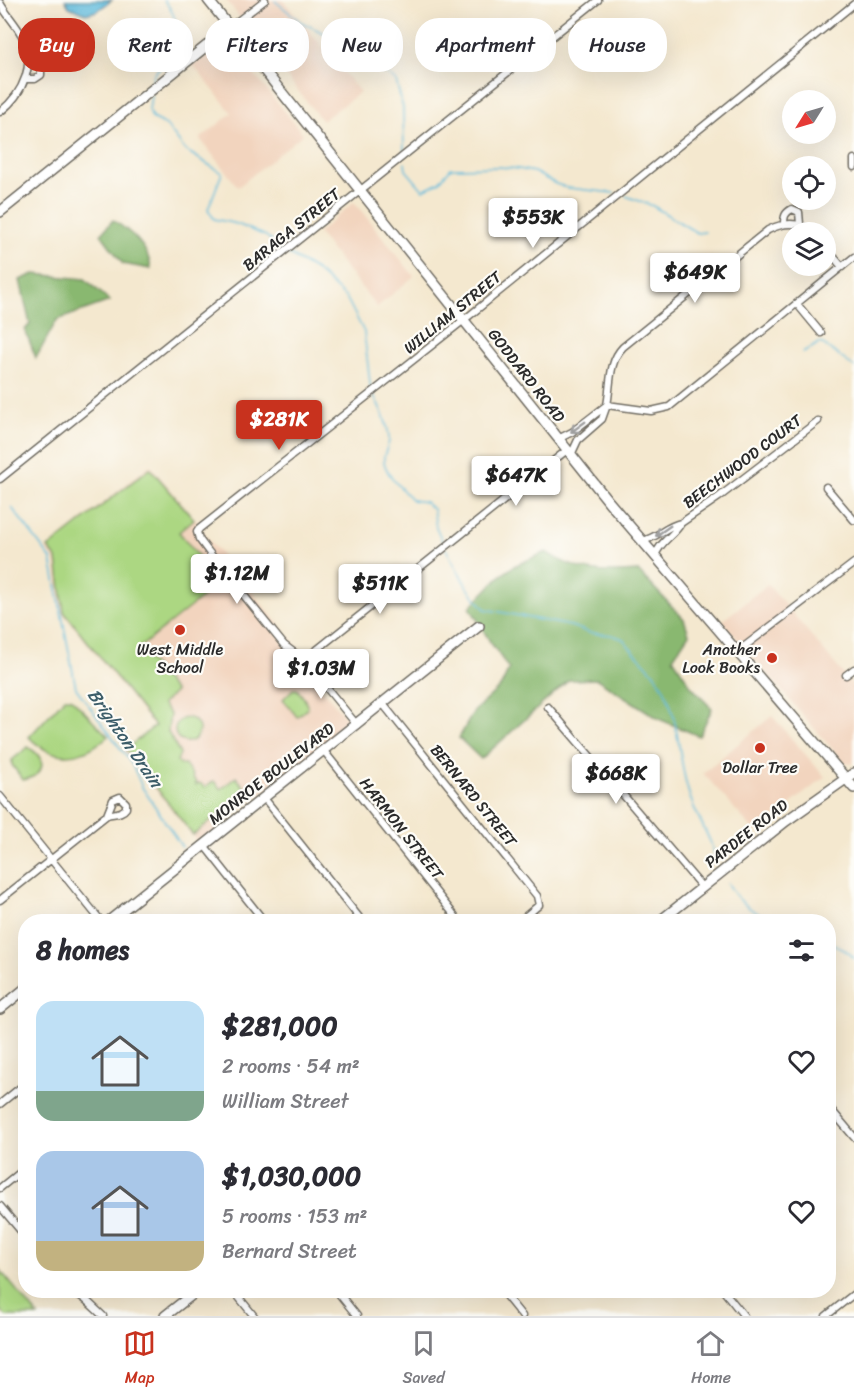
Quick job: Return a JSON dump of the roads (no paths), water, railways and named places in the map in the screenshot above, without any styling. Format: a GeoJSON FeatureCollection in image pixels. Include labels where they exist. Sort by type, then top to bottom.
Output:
{"type":"FeatureCollection","features":[{"type":"Feature","properties":{"kind":"main road","name":"GODDARD ROAD"},"geometry":{"type":"LineString","coordinates":[[208,0],[223,18]]}},
{"type":"Feature","properties":{"kind":"main road"},"geometry":{"type":"LineString","coordinates":[[0,212],[205,47]]}},
{"type":"Feature","properties":{"kind":"main road","name":"GODDARD ROAD"},"geometry":{"type":"LineString","coordinates":[[266,72],[558,439],[737,652],[850,776],[854,788]]}},
{"type":"Feature","properties":{"kind":"main road","name":"MONROE BOULEVARD"},"geometry":{"type":"LineString","coordinates":[[118,914],[479,626]]}},
{"type":"Feature","properties":{"kind":"main road","name":"PARDEE ROAD"},"geometry":{"type":"LineString","coordinates":[[672,914],[788,819],[850,776]]}},
{"type":"Feature","properties":{"kind":"main road"},"geometry":{"type":"LineString","coordinates":[[0,1009],[18,994]]}},
{"type":"Feature","properties":{"kind":"main road"},"geometry":{"type":"LineString","coordinates":[[165,1316],[188,1298]]}},
{"type":"Feature","properties":{"kind":"street"},"geometry":{"type":"LineString","coordinates":[[242,18],[265,0]]}},
{"type":"Feature","properties":{"kind":"street","name":"BARAGA STREET"},"geometry":{"type":"LineString","coordinates":[[0,479],[598,0]]}},
{"type":"Feature","properties":{"kind":"street"},"geometry":{"type":"LineString","coordinates":[[0,3],[2,13],[18,31]]}},
{"type":"Feature","properties":{"kind":"street","name":"WILLIAM STREET"},"geometry":{"type":"LineString","coordinates":[[304,660],[284,645],[199,539],[197,532],[199,529],[378,389],[854,4]]}},
{"type":"Feature","properties":{"kind":"street"},"geometry":{"type":"LineString","coordinates":[[0,112],[18,94],[27,72]]}},
{"type":"Feature","properties":{"kind":"street"},"geometry":{"type":"LineString","coordinates":[[26,78],[35,79],[41,75],[41,72]]}},
{"type":"Feature","properties":{"kind":"street"},"geometry":{"type":"LineString","coordinates":[[854,159],[854,167]]}},
{"type":"Feature","properties":{"kind":"street"},"geometry":{"type":"LineString","coordinates":[[784,222],[784,216],[792,209],[799,212],[800,222]]}},
{"type":"Feature","properties":{"kind":"street"},"geometry":{"type":"LineString","coordinates":[[357,725],[304,660],[569,452],[578,440],[602,420],[607,405],[613,364],[619,351],[768,230],[782,225]]}},
{"type":"Feature","properties":{"kind":"street"},"geometry":{"type":"LineString","coordinates":[[558,439],[572,432],[607,405],[651,411],[669,407],[854,258]]}},
{"type":"Feature","properties":{"kind":"street"},"geometry":{"type":"LineString","coordinates":[[836,260],[842,267]]}},
{"type":"Feature","properties":{"kind":"street"},"geometry":{"type":"LineString","coordinates":[[797,304],[821,333]]}},
{"type":"Feature","properties":{"kind":"street","name":"BEECHWOOD COURT"},"geometry":{"type":"LineString","coordinates":[[642,541],[650,539],[672,525],[681,523],[719,497],[818,421]]}},
{"type":"Feature","properties":{"kind":"street"},"geometry":{"type":"LineString","coordinates":[[826,487],[854,520]]}},
{"type":"Feature","properties":{"kind":"street","name":"BEECHWOOD COURT"},"geometry":{"type":"LineString","coordinates":[[655,557],[658,547],[677,530],[681,523]]}},
{"type":"Feature","properties":{"kind":"street"},"geometry":{"type":"LineString","coordinates":[[737,652],[854,563]]}},
{"type":"Feature","properties":{"kind":"street"},"geometry":{"type":"LineString","coordinates":[[846,675],[854,669]]}},
{"type":"Feature","properties":{"kind":"street","name":"BERNARD STREET"},"geometry":{"type":"LineString","coordinates":[[383,704],[537,896],[539,905],[528,914]]}},
{"type":"Feature","properties":{"kind":"street"},"geometry":{"type":"LineString","coordinates":[[548,707],[702,887]]}},
{"type":"Feature","properties":{"kind":"street","name":"HARMON STREET"},"geometry":{"type":"LineString","coordinates":[[324,751],[453,914]]}},
{"type":"Feature","properties":{"kind":"street"},"geometry":{"type":"LineString","coordinates":[[0,796],[95,914]]}},
{"type":"Feature","properties":{"kind":"street"},"geometry":{"type":"LineString","coordinates":[[264,798],[356,914]]}},
{"type":"Feature","properties":{"kind":"street"},"geometry":{"type":"LineString","coordinates":[[0,900],[107,815]]}},
{"type":"Feature","properties":{"kind":"street"},"geometry":{"type":"LineString","coordinates":[[204,845],[258,914]]}},
{"type":"Feature","properties":{"kind":"street"},"geometry":{"type":"LineString","coordinates":[[0,1104],[18,1089]]}},
{"type":"Feature","properties":{"kind":"street"},"geometry":{"type":"LineString","coordinates":[[836,1116],[854,1137]]}},
{"type":"Feature","properties":{"kind":"street"},"geometry":{"type":"LineString","coordinates":[[0,1188],[18,1173]]}},
{"type":"Feature","properties":{"kind":"street"},"geometry":{"type":"LineString","coordinates":[[0,1206],[18,1227]]}},
{"type":"Feature","properties":{"kind":"street"},"geometry":{"type":"LineString","coordinates":[[826,1316],[854,1294]]}},
{"type":"Feature","properties":{"kind":"street"},"geometry":{"type":"LineString","coordinates":[[83,1298],[103,1316]]}},
{"type":"Feature","properties":{"kind":"street"},"geometry":{"type":"LineString","coordinates":[[239,1298],[254,1316]]}},
{"type":"Feature","properties":{"kind":"street"},"geometry":{"type":"LineString","coordinates":[[342,1298],[357,1316]]}},
{"type":"Feature","properties":{"kind":"street"},"geometry":{"type":"LineString","coordinates":[[507,1298],[522,1316]]}},
{"type":"Feature","properties":{"kind":"street"},"geometry":{"type":"LineString","coordinates":[[729,1298],[744,1316]]}},
{"type":"Feature","properties":{"kind":"water"},"geometry":{"type":"Polygon","coordinates":[[[65,0],[112,0],[97,11],[86,14],[69,7],[65,0]]]}},
{"type":"Feature","properties":{"kind":"waterway"},"geometry":{"type":"LineString","coordinates":[[153,84],[153,75],[161,67],[173,61],[178,46],[176,21],[164,0]]}},
{"type":"Feature","properties":{"kind":"waterway"},"geometry":{"type":"LineString","coordinates":[[275,1],[301,22],[338,40],[366,59],[372,69],[387,74],[396,81],[403,108],[404,151]]}},
{"type":"Feature","properties":{"kind":"waterway"},"geometry":{"type":"LineString","coordinates":[[151,95],[149,110],[152,118],[166,125],[185,150],[222,173],[208,209],[214,219],[237,224],[266,236],[281,249]]}},
{"type":"Feature","properties":{"kind":"waterway"},"geometry":{"type":"LineString","coordinates":[[405,163],[406,170],[423,190],[439,182],[451,168],[500,167],[534,172],[568,188],[614,193]]}},
{"type":"Feature","properties":{"kind":"waterway"},"geometry":{"type":"LineString","coordinates":[[626,196],[653,206],[697,233],[705,232]]}},
{"type":"Feature","properties":{"kind":"waterway"},"geometry":{"type":"LineString","coordinates":[[288,254],[317,271],[347,299],[364,332],[371,391]]}},
{"type":"Feature","properties":{"kind":"waterway"},"geometry":{"type":"LineString","coordinates":[[803,353],[819,343],[823,344],[854,367]]}},
{"type":"Feature","properties":{"kind":"waterway"},"geometry":{"type":"LineString","coordinates":[[373,395],[384,416],[389,434],[384,459],[388,472],[412,500],[425,502],[433,509],[436,527],[444,545]]}},
{"type":"Feature","properties":{"kind":"waterway","name":"Brighton Drain"},"geometry":{"type":"LineString","coordinates":[[12,508],[51,559],[76,688],[132,764],[142,787],[182,847]]}},
{"type":"Feature","properties":{"kind":"waterway"},"geometry":{"type":"LineString","coordinates":[[446,549],[467,587],[485,609],[571,626],[590,633],[612,635],[623,639],[650,669],[660,682],[669,702],[686,784],[715,856]]}},
{"type":"Feature","properties":{"kind":"waterway"},"geometry":{"type":"LineString","coordinates":[[728,883],[736,896],[759,914]]}},
{"type":"Feature","properties":{"kind":"waterway"},"geometry":{"type":"LineString","coordinates":[[836,945],[854,958]]}},
{"type":"Feature","properties":{"kind":"place","name":"West Middle School"},"geometry":{"type":"Point","coordinates":[180,630]}},
{"type":"Feature","properties":{"kind":"place","name":"Another Look Books"},"geometry":{"type":"Point","coordinates":[772,658]}},
{"type":"Feature","properties":{"kind":"place","name":"Dollar Tree"},"geometry":{"type":"Point","coordinates":[760,748]}}]}
